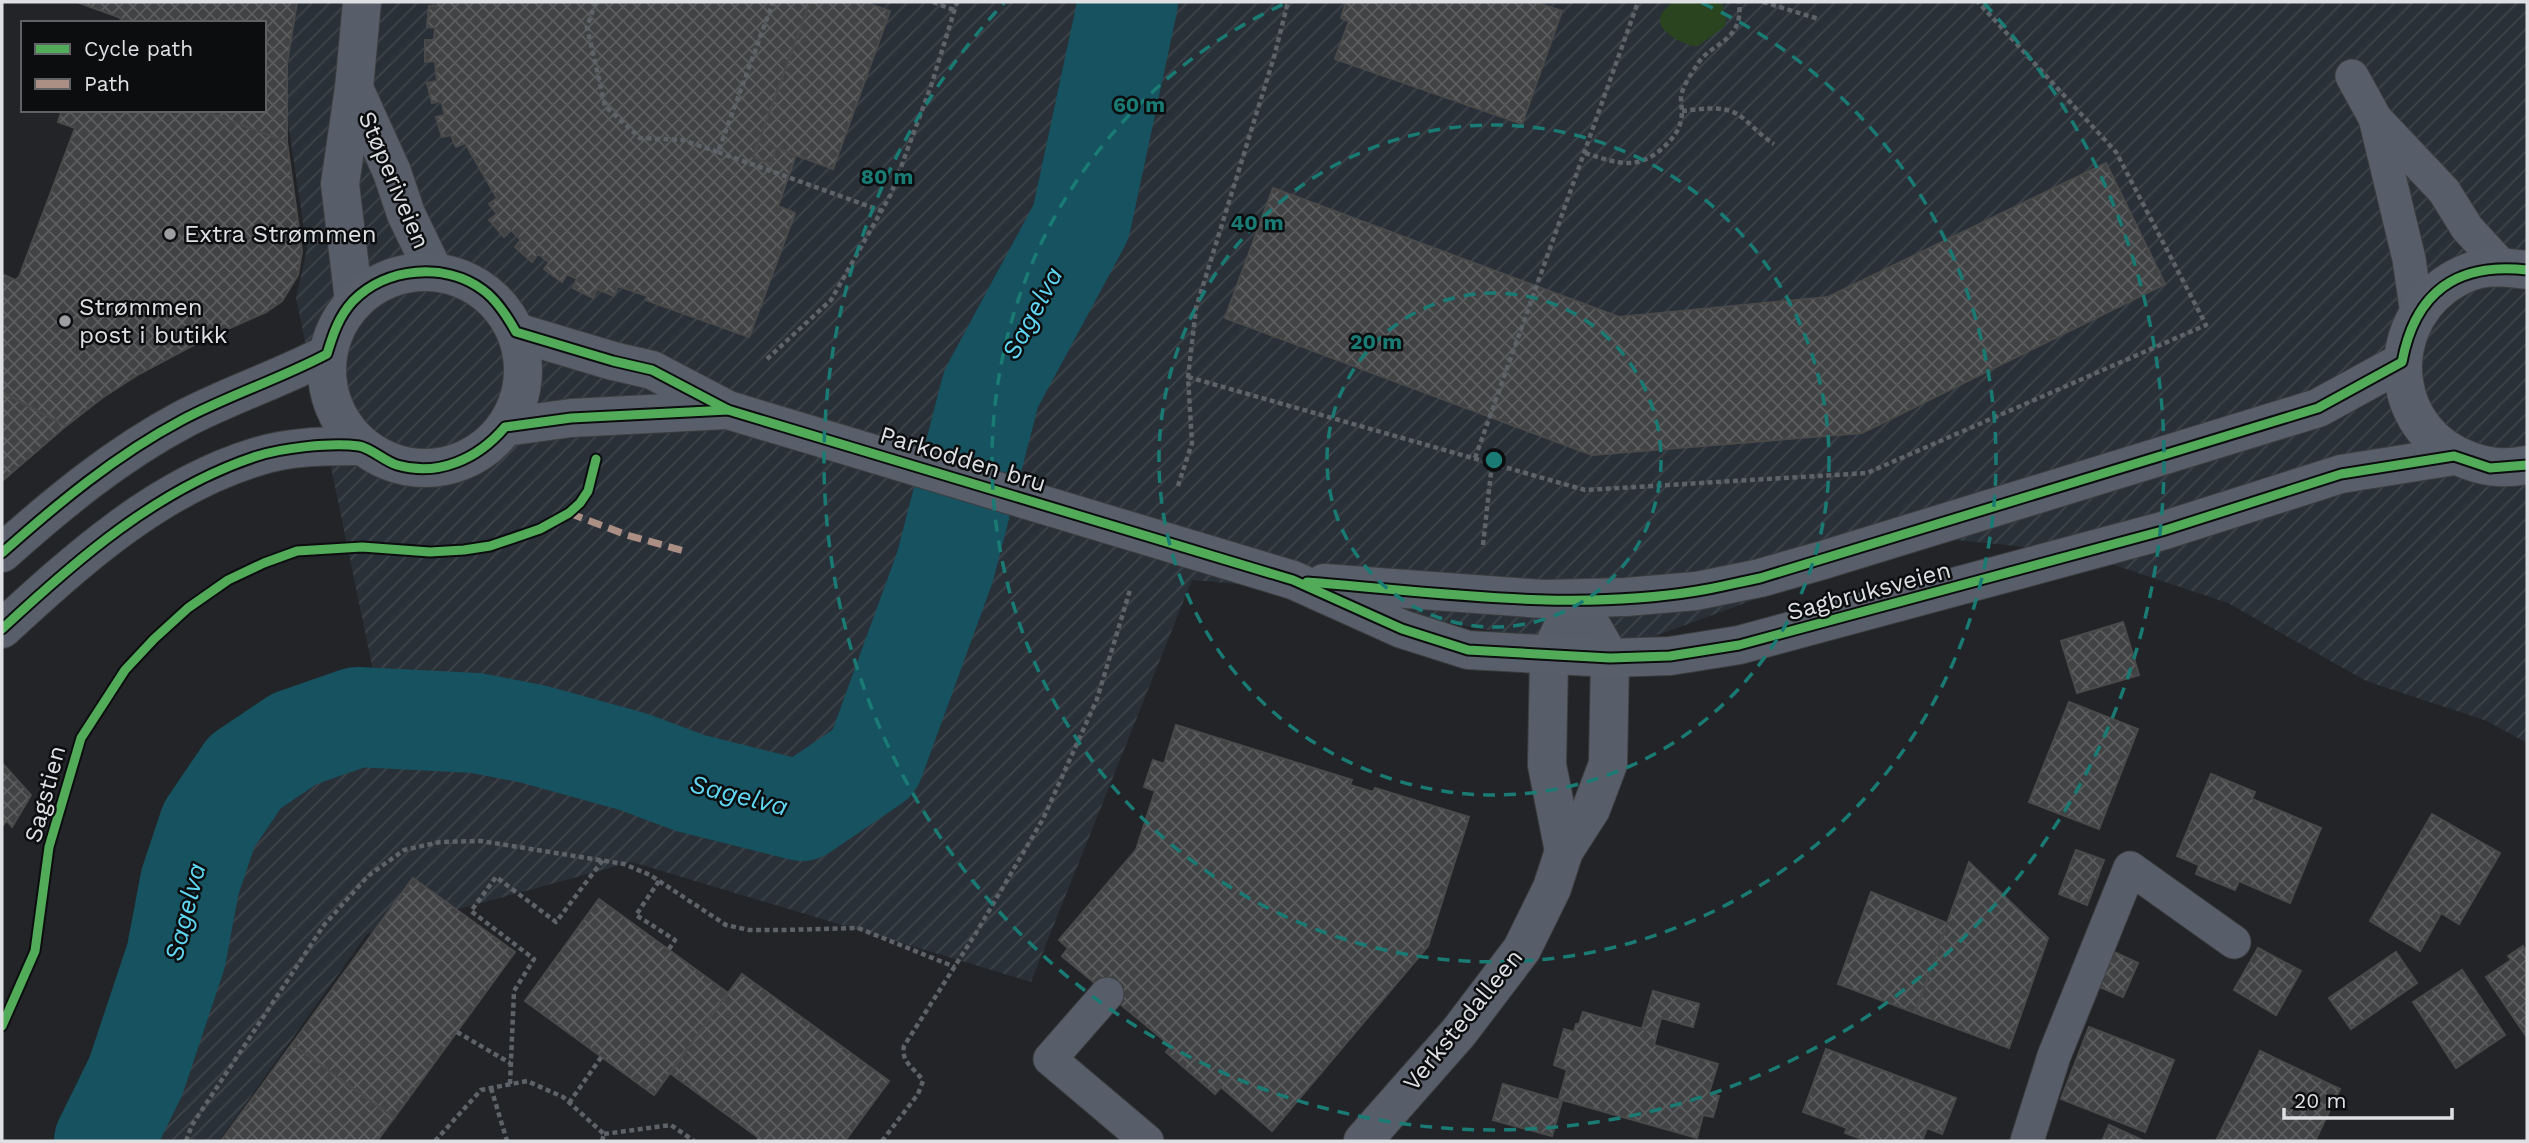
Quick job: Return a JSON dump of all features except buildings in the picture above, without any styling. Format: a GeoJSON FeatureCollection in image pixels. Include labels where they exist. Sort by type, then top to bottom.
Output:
{"type":"FeatureCollection","features":[{"type":"Feature","properties":{"kind":"main road"},"geometry":{"type":"LineString","coordinates":[[2515,269],[2477,270],[2454,279],[2434,294],[2417,314],[2407,337],[2402,362],[2404,386],[2412,410],[2425,432],[2443,449],[2454,456],[2490,468],[2527,465]]}},
{"type":"Feature","properties":{"kind":"main road"},"geometry":{"type":"LineString","coordinates":[[434,272],[468,281],[483,290],[507,316],[516,332],[521,351],[522,381],[515,410],[505,427],[492,443],[475,455],[438,468],[397,465],[378,457],[349,434],[332,405],[327,388],[327,354],[337,325],[354,301],[383,281],[408,273],[434,272]]}},
{"type":"Feature","properties":{"kind":"main road"},"geometry":{"type":"LineString","coordinates":[[516,332],[613,362],[652,370],[728,410]]}},
{"type":"Feature","properties":{"kind":"main road"},"geometry":{"type":"LineString","coordinates":[[2,553],[39,520],[135,447],[183,420],[265,385],[327,354]]}},
{"type":"Feature","properties":{"kind":"main road","name":"Sagbruksveien"},"geometry":{"type":"LineString","coordinates":[[1293,580],[1506,597],[1576,599],[1696,592],[1760,578],[2318,408],[2402,362]]}},
{"type":"Feature","properties":{"kind":"main road"},"geometry":{"type":"LineString","coordinates":[[505,427],[582,417],[728,410]]}},
{"type":"Feature","properties":{"kind":"main road","name":"Parkodden bru"},"geometry":{"type":"LineString","coordinates":[[728,410],[1124,528]]}},
{"type":"Feature","properties":{"kind":"main road"},"geometry":{"type":"LineString","coordinates":[[2,629],[90,551],[135,518],[185,487],[221,469],[257,456],[293,449],[361,446]]}},
{"type":"Feature","properties":{"kind":"main road","name":"Sagbruksveien"},"geometry":{"type":"LineString","coordinates":[[1124,528],[1293,580],[1402,629],[1468,650],[1609,658],[1670,656],[1739,645],[2162,531],[2340,474],[2454,456]]}},
{"type":"Feature","properties":{"kind":"street","name":"Støperiveien"},"geometry":{"type":"LineString","coordinates":[[354,301],[340,184],[354,88],[362,2]]}},
{"type":"Feature","properties":{"kind":"street","name":"Støperiveien"},"geometry":{"type":"LineString","coordinates":[[354,88],[393,172],[407,215],[434,272]]}},
{"type":"Feature","properties":{"kind":"street","name":"Verkstedalleen"},"geometry":{"type":"LineString","coordinates":[[1564,851],[1547,765],[1549,656],[1576,599]]}},
{"type":"Feature","properties":{"kind":"street","name":"Verkstedalleen"},"geometry":{"type":"LineString","coordinates":[[1363,1141],[1459,1032],[1522,949],[1548,898],[1564,851],[1591,809],[1608,764],[1609,658],[1576,599]]}},
{"type":"Feature","properties":{"kind":"lane"},"geometry":{"type":"LineString","coordinates":[[2352,76],[2375,118],[2445,191],[2467,228],[2515,269]]}},
{"type":"Feature","properties":{"kind":"lane"},"geometry":{"type":"LineString","coordinates":[[2375,118],[2409,259],[2417,314]]}},
{"type":"Feature","properties":{"kind":"lane"},"geometry":{"type":"LineString","coordinates":[[2027,1141],[2054,1056],[2130,868],[2234,942]]}},
{"type":"Feature","properties":{"kind":"lane"},"geometry":{"type":"LineString","coordinates":[[1107,994],[1050,1059],[1147,1141]]}},
{"type":"Feature","properties":{"kind":"path"},"geometry":{"type":"LineString","coordinates":[[596,2],[587,27],[605,106],[640,138],[682,140],[882,211]]}},
{"type":"Feature","properties":{"kind":"path"},"geometry":{"type":"LineString","coordinates":[[718,152],[774,2]]}},
{"type":"Feature","properties":{"kind":"path"},"geometry":{"type":"LineString","coordinates":[[933,2],[954,9]]}},
{"type":"Feature","properties":{"kind":"path"},"geometry":{"type":"LineString","coordinates":[[767,359],[831,300],[882,211],[891,194],[931,86],[957,2]]}},
{"type":"Feature","properties":{"kind":"path"},"geometry":{"type":"LineString","coordinates":[[1178,486],[1192,443],[1188,377],[1196,308],[1267,81],[1288,2]]}},
{"type":"Feature","properties":{"kind":"path"},"geometry":{"type":"LineString","coordinates":[[1475,458],[1638,2]]}},
{"type":"Feature","properties":{"kind":"path"},"geometry":{"type":"LineString","coordinates":[[1585,153],[1619,163],[1639,163],[1654,156],[1676,134],[1682,111],[1681,95],[1698,61],[1726,41],[1734,28],[1740,8],[1739,2]]}},
{"type":"Feature","properties":{"kind":"path"},"geometry":{"type":"LineString","coordinates":[[1763,2],[1819,19]]}},
{"type":"Feature","properties":{"kind":"path"},"geometry":{"type":"LineString","coordinates":[[1188,377],[1586,490],[1867,473],[2206,325],[2116,152],[1978,2]]}},
{"type":"Feature","properties":{"kind":"path"},"geometry":{"type":"LineString","coordinates":[[1682,111],[1708,108],[1737,114],[1758,134],[1774,144]]}},
{"type":"Feature","properties":{"kind":"path"},"geometry":{"type":"LineString","coordinates":[[1482,557],[1492,463]]}},
{"type":"Feature","properties":{"kind":"path"},"geometry":{"type":"LineString","coordinates":[[882,1141],[918,1094],[923,1081],[918,1072],[906,1063],[902,1055],[904,1046],[955,967],[1043,819],[1097,699],[1130,590]]}},
{"type":"Feature","properties":{"kind":"path"},"geometry":{"type":"LineString","coordinates":[[186,1141],[192,1125],[324,925],[369,876],[404,850],[457,840],[481,841],[624,864],[659,881],[726,925],[749,930],[858,928],[955,967]]}},
{"type":"Feature","properties":{"kind":"path"},"geometry":{"type":"LineString","coordinates":[[510,1084],[514,992],[534,959],[471,911],[496,877],[556,922],[603,860]]}},
{"type":"Feature","properties":{"kind":"path"},"geometry":{"type":"LineString","coordinates":[[659,881],[636,915],[675,940],[668,949]]}},
{"type":"Feature","properties":{"kind":"path"},"geometry":{"type":"LineString","coordinates":[[457,1031],[511,1064]]}},
{"type":"Feature","properties":{"kind":"path"},"geometry":{"type":"LineString","coordinates":[[569,1103],[602,1056]]}},
{"type":"Feature","properties":{"kind":"path"},"geometry":{"type":"LineString","coordinates":[[435,1141],[481,1090],[527,1081],[563,1097],[604,1134],[671,1125],[694,1141]]}},
{"type":"Feature","properties":{"kind":"path"},"geometry":{"type":"LineString","coordinates":[[491,1088],[507,1141]]}},
{"type":"Feature","properties":{"kind":"path"},"geometry":{"type":"LineString","coordinates":[[602,1141],[604,1134]]}},
{"type":"Feature","properties":{"kind":"shaded area"},"geometry":{"type":"Polygon","coordinates":[[[295,2],[2527,2],[2527,743],[2487,721],[2366,681],[2228,603],[2108,563],[2017,546],[1925,537],[1609,653],[1249,585],[1192,580],[1031,982],[632,862],[367,934],[219,1141],[108,1141],[162,1013],[234,771],[382,714],[296,298],[307,249],[287,116],[289,23],[295,2]]]}},
{"type":"Feature","properties":{"kind":"green space"},"geometry":{"type":"Polygon","coordinates":[[[1672,2],[1722,2],[1725,26],[1698,46],[1681,42],[1661,25],[1661,15],[1672,2]]]}},
{"type":"Feature","properties":{"kind":"waterway","name":"Sagelva"},"geometry":{"type":"LineString","coordinates":[[104,1141],[136,1076],[176,956],[190,882],[209,825],[245,772],[294,739],[357,717],[476,723],[533,734],[634,762],[690,783],[802,811],[874,762],[945,567],[991,389],[1081,222],[1128,2]]}},
{"type":"Feature","properties":{"kind":"marked path"},"geometry":{"type":"LineString","coordinates":[[569,513],[627,535],[688,552]]}},
{"type":"Feature","properties":{"kind":"cycle path"},"geometry":{"type":"LineString","coordinates":[[1307,582],[1453,595],[1600,600],[1697,591],[1760,578],[2318,408],[2402,362],[2417,317],[2443,287],[2460,277],[2480,271],[2527,270]]}},
{"type":"Feature","properties":{"kind":"cycle path"},"geometry":{"type":"LineString","coordinates":[[2,553],[88,481],[158,434],[200,411],[327,354],[340,319],[353,301],[382,281],[416,272],[434,272],[468,281],[493,299],[516,332],[652,370],[728,410],[1293,580],[1402,629],[1468,650],[1610,658],[1670,656],[1739,645],[2162,531],[2341,474],[2454,456],[2490,468],[2527,465]]}},
{"type":"Feature","properties":{"kind":"cycle path"},"geometry":{"type":"LineString","coordinates":[[2,629],[88,553],[151,508],[218,471],[254,457],[306,447],[348,445],[364,447],[397,465],[427,469],[442,467],[470,456],[505,427],[571,418],[728,410]]}},
{"type":"Feature","properties":{"kind":"cycle path","name":"Sagstien"},"geometry":{"type":"LineString","coordinates":[[2,1026],[35,951],[49,847],[81,738],[125,670],[154,639],[188,608],[228,580],[297,551],[362,547],[430,552],[464,550],[490,546],[540,529],[569,513],[580,503],[588,491],[596,459]]}},
{"type":"Feature","properties":{"kind":"place","name":"Extra Strømmen"},"geometry":{"type":"Point","coordinates":[170,234]}},
{"type":"Feature","properties":{"kind":"place","name":"Strømmen post i butikk"},"geometry":{"type":"Point","coordinates":[65,321]}}]}
